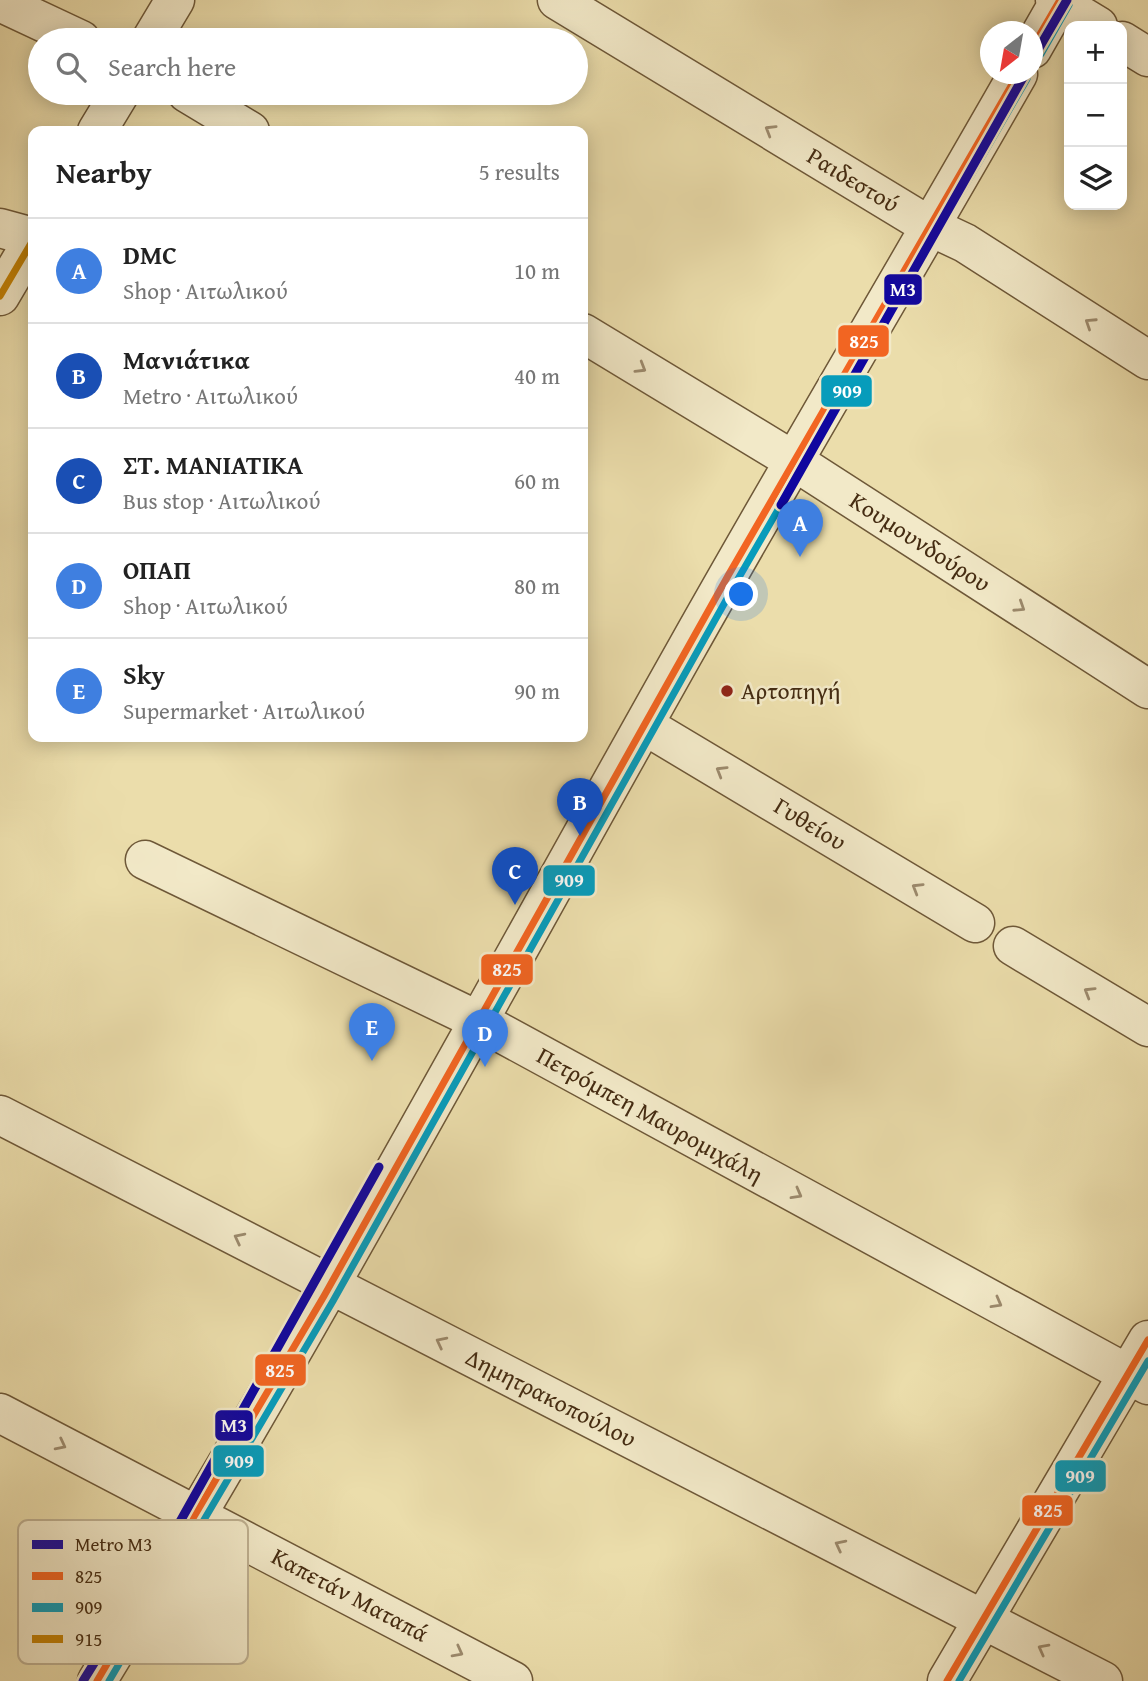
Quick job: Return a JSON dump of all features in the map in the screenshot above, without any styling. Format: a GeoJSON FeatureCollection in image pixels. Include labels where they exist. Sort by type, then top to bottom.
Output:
{"type":"FeatureCollection","features":[{"type":"Feature","properties":{"kind":"street"},"geometry":{"type":"LineString","coordinates":[[158,28],[175,0]]}},
{"type":"Feature","properties":{"kind":"street","name":"Ραιδεστού"},"geometry":{"type":"LineString","coordinates":[[556,0],[931,227],[965,243],[1148,360]]}},
{"type":"Feature","properties":{"kind":"street"},"geometry":{"type":"LineString","coordinates":[[1043,29],[1058,1],[1090,21]]}},
{"type":"Feature","properties":{"kind":"street"},"geometry":{"type":"LineString","coordinates":[[0,2],[55,28]]}},
{"type":"Feature","properties":{"kind":"street"},"geometry":{"type":"LineString","coordinates":[[1127,44],[1148,57]]}},
{"type":"Feature","properties":{"kind":"street"},"geometry":{"type":"LineString","coordinates":[[196,1520],[794,461],[1012,84]]}},
{"type":"Feature","properties":{"kind":"street"},"geometry":{"type":"LineString","coordinates":[[100,126],[113,105]]}},
{"type":"Feature","properties":{"kind":"street"},"geometry":{"type":"LineString","coordinates":[[207,105],[242,126]]}},
{"type":"Feature","properties":{"kind":"street"},"geometry":{"type":"LineString","coordinates":[[0,228],[28,236]]}},
{"type":"Feature","properties":{"kind":"street"},"geometry":{"type":"LineString","coordinates":[[0,296],[28,247]]}},
{"type":"Feature","properties":{"kind":"street","name":"Κουμουνδούρου"},"geometry":{"type":"LineString","coordinates":[[588,336],[794,461],[1148,689]]}},
{"type":"Feature","properties":{"kind":"street","name":"Γυθείου"},"geometry":{"type":"LineString","coordinates":[[644,725],[975,923]]}},
{"type":"Feature","properties":{"kind":"street","name":"Πετρόμπεη Μαυρομιχάλη"},"geometry":{"type":"LineString","coordinates":[[145,860],[478,1021],[1138,1379]]}},
{"type":"Feature","properties":{"kind":"street"},"geometry":{"type":"LineString","coordinates":[[1013,946],[1148,1027]]}},
{"type":"Feature","properties":{"kind":"street","name":"Δημητρακοπούλου"},"geometry":{"type":"LineString","coordinates":[[0,1115],[1103,1681]]}},
{"type":"Feature","properties":{"kind":"street"},"geometry":{"type":"LineString","coordinates":[[947,1681],[984,1618],[1138,1379],[1148,1340]]}},
{"type":"Feature","properties":{"kind":"street","name":"Καπετάν Ματαπά"},"geometry":{"type":"LineString","coordinates":[[0,1413],[206,1520]]}},
{"type":"Feature","properties":{"kind":"street","name":"Καπετάν Ματαπά"},"geometry":{"type":"LineString","coordinates":[[248,1542],[513,1681]]}},
{"type":"Feature","properties":{"kind":"street"},"geometry":{"type":"LineString","coordinates":[[97,1681],[107,1664]]}},
{"type":"Feature","properties":{"kind":"metro line","name":"Μ3"},"geometry":{"type":"LineString","coordinates":[[1043,41],[1067,0]]}},
{"type":"Feature","properties":{"kind":"metro line","name":"Μ3"},"geometry":{"type":"LineString","coordinates":[[781,505],[1019,84]]}},
{"type":"Feature","properties":{"kind":"metro line","name":"Μ3"},"geometry":{"type":"LineString","coordinates":[[181,1520],[379,1167]]}},
{"type":"Feature","properties":{"kind":"metro line","name":"Μ3"},"geometry":{"type":"LineString","coordinates":[[83,1681],[94,1664]]}},
{"type":"Feature","properties":{"kind":"transit line","name":"825"},"geometry":{"type":"LineString","coordinates":[[1043,29],[1060,0]]}},
{"type":"Feature","properties":{"kind":"transit line","name":"909"},"geometry":{"type":"LineString","coordinates":[[1043,50],[1069,5]]}},
{"type":"Feature","properties":{"kind":"transit line","name":"825"},"geometry":{"type":"LineString","coordinates":[[192,1520],[324,1296],[729,574],[1012,84]]}},
{"type":"Feature","properties":{"kind":"transit line","name":"909"},"geometry":{"type":"LineString","coordinates":[[204,1520],[333,1301],[738,579],[1024,84]]}},
{"type":"Feature","properties":{"kind":"transit line","name":"915"},"geometry":{"type":"LineString","coordinates":[[0,296],[28,248]]}},
{"type":"Feature","properties":{"kind":"transit line","name":"825"},"geometry":{"type":"LineString","coordinates":[[947,1681],[1148,1340]]}},
{"type":"Feature","properties":{"kind":"transit line","name":"909"},"geometry":{"type":"LineString","coordinates":[[959,1681],[1148,1361]]}},
{"type":"Feature","properties":{"kind":"transit line","name":"825"},"geometry":{"type":"LineString","coordinates":[[97,1681],[107,1664]]}},
{"type":"Feature","properties":{"kind":"transit line","name":"909"},"geometry":{"type":"LineString","coordinates":[[109,1681],[119,1664]]}},
{"type":"Feature","properties":{"kind":"place","name":"DMC"},"geometry":{"type":"Point","coordinates":[800,557]}},
{"type":"Feature","properties":{"kind":"place","name":"Αρτοπηγή"},"geometry":{"type":"Point","coordinates":[727,691]}},
{"type":"Feature","properties":{"kind":"place","name":"Μανιάτικα"},"geometry":{"type":"Point","coordinates":[580,836]}},
{"type":"Feature","properties":{"kind":"place","name":"ΣΤ. ΜΑΝΙΑΤΙΚΑ"},"geometry":{"type":"Point","coordinates":[515,905]}},
{"type":"Feature","properties":{"kind":"place","name":"Sky"},"geometry":{"type":"Point","coordinates":[372,1061]}},
{"type":"Feature","properties":{"kind":"place","name":"ΟΠΑΠ"},"geometry":{"type":"Point","coordinates":[485,1067]}}]}
